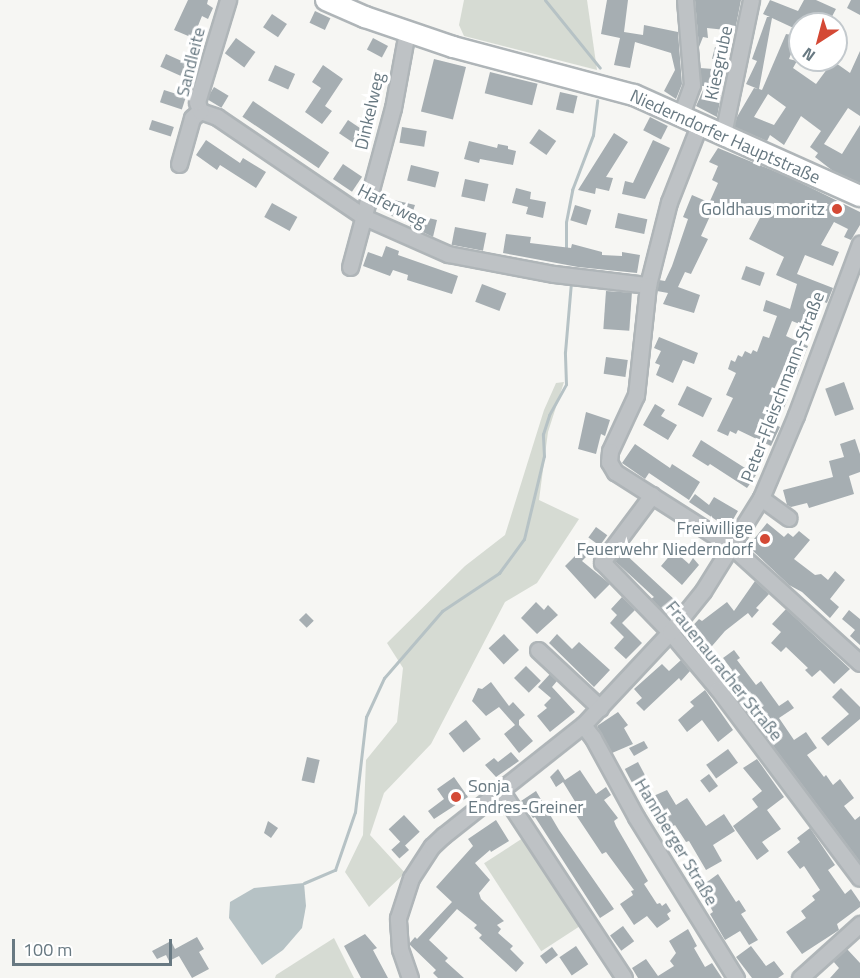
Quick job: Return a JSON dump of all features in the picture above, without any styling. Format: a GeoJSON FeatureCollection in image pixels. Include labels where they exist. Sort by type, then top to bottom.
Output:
{"type":"FeatureCollection","features":[{"type":"Feature","properties":{"kind":"main road","name":"Niederndorfer Hauptstraße"},"geometry":{"type":"LineString","coordinates":[[326,0],[407,33],[483,56],[634,95],[860,196]]}},
{"type":"Feature","properties":{"kind":"street","name":"Sandleite"},"geometry":{"type":"LineString","coordinates":[[179,164],[192,118],[200,111],[197,102],[228,0]]}},
{"type":"Feature","properties":{"kind":"street"},"geometry":{"type":"LineString","coordinates":[[681,115],[692,85],[685,0]]}},
{"type":"Feature","properties":{"kind":"street","name":"Kiesgrube"},"geometry":{"type":"LineString","coordinates":[[723,134],[751,0]]}},
{"type":"Feature","properties":{"kind":"street","name":"Dinkelweg"},"geometry":{"type":"LineString","coordinates":[[350,267],[393,108],[407,33]]}},
{"type":"Feature","properties":{"kind":"street","name":"Haferweg"},"geometry":{"type":"LineString","coordinates":[[200,111],[217,117],[364,217],[448,254],[554,274],[648,285]]}},
{"type":"Feature","properties":{"kind":"street"},"geometry":{"type":"LineString","coordinates":[[700,123],[669,202],[648,285],[636,395],[610,452],[609,462],[615,472],[731,546],[860,663]]}},
{"type":"Feature","properties":{"kind":"street","name":"Peter-Fleischmann-Straße"},"geometry":{"type":"LineString","coordinates":[[410,978],[400,949],[398,918],[411,878],[432,846],[583,725],[670,632],[703,591],[761,498],[796,415],[860,244]]}},
{"type":"Feature","properties":{"kind":"street","name":"Frauenauracher Straße"},"geometry":{"type":"LineString","coordinates":[[652,495],[602,562],[670,632],[718,689],[860,878]]}},
{"type":"Feature","properties":{"kind":"street"},"geometry":{"type":"LineString","coordinates":[[761,498],[789,518]]}},
{"type":"Feature","properties":{"kind":"street"},"geometry":{"type":"LineString","coordinates":[[538,650],[600,708]]}},
{"type":"Feature","properties":{"kind":"street","name":"Hannberger Straße"},"geometry":{"type":"LineString","coordinates":[[583,725],[593,738],[636,817],[736,978]]}},
{"type":"Feature","properties":{"kind":"street"},"geometry":{"type":"LineString","coordinates":[[502,792],[624,978]]}},
{"type":"Feature","properties":{"kind":"street"},"geometry":{"type":"LineString","coordinates":[[800,978],[860,924]]}},
{"type":"Feature","properties":{"kind":"shaded area"},"geometry":{"type":"Polygon","coordinates":[[[464,0],[587,0],[597,70],[464,36],[459,25],[464,0]]]}},
{"type":"Feature","properties":{"kind":"shaded area"},"geometry":{"type":"Polygon","coordinates":[[[564,382],[548,432],[539,500],[579,519],[537,583],[505,602],[431,744],[384,793],[370,835],[405,873],[369,907],[345,872],[363,835],[366,760],[397,722],[403,668],[387,643],[465,566],[505,535],[544,410],[556,383],[564,382]]]}},
{"type":"Feature","properties":{"kind":"shaded area"},"geometry":{"type":"Polygon","coordinates":[[[526,836],[583,924],[541,951],[484,863],[526,836]]]}},
{"type":"Feature","properties":{"kind":"shaded area"},"geometry":{"type":"Polygon","coordinates":[[[304,883],[306,906],[302,928],[283,950],[262,965],[229,918],[230,902],[254,888],[304,883]]]}},
{"type":"Feature","properties":{"kind":"shaded area"},"geometry":{"type":"Polygon","coordinates":[[[334,938],[354,978],[275,978],[276,975],[334,938]]]}},
{"type":"Feature","properties":{"kind":"building"},"geometry":{"type":"Polygon","coordinates":[[[188,0],[208,0],[207,4],[213,8],[208,19],[202,16],[193,38],[174,30],[188,0]]]}},
{"type":"Feature","properties":{"kind":"building"},"geometry":{"type":"Polygon","coordinates":[[[607,0],[628,0],[624,32],[643,35],[644,25],[678,32],[682,84],[676,99],[664,91],[675,70],[671,53],[635,42],[630,68],[614,65],[620,38],[601,34],[607,0]]]}},
{"type":"Feature","properties":{"kind":"building"},"geometry":{"type":"Polygon","coordinates":[[[695,0],[741,0],[735,31],[707,28],[708,38],[703,37],[699,47],[695,0]]]}},
{"type":"Feature","properties":{"kind":"building"},"geometry":{"type":"Polygon","coordinates":[[[770,0],[798,11],[804,0],[816,0],[836,9],[834,12],[788,12],[788,25],[772,18],[759,89],[762,90],[786,34],[788,34],[788,72],[799,72],[816,84],[825,72],[850,73],[860,51],[860,116],[848,108],[824,144],[842,154],[860,125],[860,183],[833,171],[815,157],[818,153],[810,147],[821,131],[801,116],[784,145],[770,135],[767,141],[734,127],[737,117],[754,88],[758,89],[746,84],[757,61],[752,59],[767,17],[770,17],[763,14],[770,0]],[[768,94],[754,117],[774,125],[786,107],[768,94]]]}},
{"type":"Feature","properties":{"kind":"building"},"geometry":{"type":"Polygon","coordinates":[[[851,0],[860,0],[860,15],[847,8],[851,0]]]}},
{"type":"Feature","properties":{"kind":"building"},"geometry":{"type":"Polygon","coordinates":[[[315,11],[330,18],[325,30],[310,23],[315,11]]]}},
{"type":"Feature","properties":{"kind":"building"},"geometry":{"type":"Polygon","coordinates":[[[272,14],[287,24],[278,37],[263,27],[272,14]]]}},
{"type":"Feature","properties":{"kind":"building"},"geometry":{"type":"Polygon","coordinates":[[[236,38],[255,52],[244,67],[225,53],[236,38]]]}},
{"type":"Feature","properties":{"kind":"building"},"geometry":{"type":"Polygon","coordinates":[[[373,38],[388,46],[382,57],[367,49],[373,38]]]}},
{"type":"Feature","properties":{"kind":"building"},"geometry":{"type":"Polygon","coordinates":[[[715,47],[727,50],[724,62],[712,59],[715,47]]]}},
{"type":"Feature","properties":{"kind":"building"},"geometry":{"type":"Polygon","coordinates":[[[166,54],[186,63],[180,76],[160,67],[166,54]]]}},
{"type":"Feature","properties":{"kind":"building"},"geometry":{"type":"Polygon","coordinates":[[[434,59],[466,67],[453,119],[421,111],[434,59]]]}},
{"type":"Feature","properties":{"kind":"building"},"geometry":{"type":"Polygon","coordinates":[[[716,64],[715,85],[723,86],[717,117],[696,106],[705,86],[702,86],[700,68],[713,69],[716,64]]]}},
{"type":"Feature","properties":{"kind":"building"},"geometry":{"type":"Polygon","coordinates":[[[275,65],[295,74],[288,89],[268,81],[275,65]]]}},
{"type":"Feature","properties":{"kind":"building"},"geometry":{"type":"Polygon","coordinates":[[[323,65],[343,79],[325,106],[332,111],[322,124],[305,112],[321,88],[312,82],[323,65]]]}},
{"type":"Feature","properties":{"kind":"building"},"geometry":{"type":"Polygon","coordinates":[[[490,72],[538,84],[532,105],[485,93],[490,72]]]}},
{"type":"Feature","properties":{"kind":"building"},"geometry":{"type":"Polygon","coordinates":[[[214,87],[229,96],[221,108],[207,99],[214,87]]]}},
{"type":"Feature","properties":{"kind":"building"},"geometry":{"type":"Polygon","coordinates":[[[164,90],[186,97],[182,109],[160,102],[164,90]]]}},
{"type":"Feature","properties":{"kind":"building"},"geometry":{"type":"Polygon","coordinates":[[[560,92],[578,96],[573,114],[556,110],[560,92]]]}},
{"type":"Feature","properties":{"kind":"building"},"geometry":{"type":"Polygon","coordinates":[[[253,101],[329,152],[319,168],[242,117],[253,101]]]}},
{"type":"Feature","properties":{"kind":"building"},"geometry":{"type":"Polygon","coordinates":[[[650,117],[668,126],[661,139],[643,130],[650,117]]]}},
{"type":"Feature","properties":{"kind":"building"},"geometry":{"type":"Polygon","coordinates":[[[152,120],[174,127],[171,137],[149,130],[152,120]]]}},
{"type":"Feature","properties":{"kind":"building"},"geometry":{"type":"Polygon","coordinates":[[[348,120],[370,135],[361,148],[339,133],[348,120]]]}},
{"type":"Feature","properties":{"kind":"building"},"geometry":{"type":"Polygon","coordinates":[[[402,127],[427,131],[424,147],[399,143],[402,127]]]}},
{"type":"Feature","properties":{"kind":"building"},"geometry":{"type":"Polygon","coordinates":[[[539,129],[556,141],[546,155],[529,143],[539,129]]]}},
{"type":"Feature","properties":{"kind":"building"},"geometry":{"type":"Polygon","coordinates":[[[614,133],[628,142],[606,177],[613,178],[609,191],[596,188],[595,194],[578,190],[614,133]]]}},
{"type":"Feature","properties":{"kind":"building"},"geometry":{"type":"Polygon","coordinates":[[[206,140],[240,163],[243,158],[266,172],[256,188],[220,165],[217,170],[196,155],[206,140]]]}},
{"type":"Feature","properties":{"kind":"building"},"geometry":{"type":"Polygon","coordinates":[[[653,140],[670,148],[645,199],[622,194],[625,181],[633,183],[653,140]]]}},
{"type":"Feature","properties":{"kind":"building"},"geometry":{"type":"Polygon","coordinates":[[[469,141],[497,148],[498,144],[508,146],[508,149],[516,151],[513,165],[480,159],[479,163],[464,159],[469,141]]]}},
{"type":"Feature","properties":{"kind":"building"},"geometry":{"type":"Polygon","coordinates":[[[718,148],[791,178],[860,212],[860,225],[851,240],[844,237],[848,229],[834,222],[821,245],[839,252],[833,266],[805,255],[797,274],[833,288],[827,303],[818,300],[807,327],[792,321],[786,336],[808,346],[797,375],[783,369],[773,392],[788,399],[776,425],[780,427],[771,446],[738,430],[736,434],[730,431],[728,436],[717,431],[733,398],[726,395],[736,373],[728,369],[731,360],[735,362],[738,355],[742,357],[745,351],[751,354],[753,350],[757,352],[763,336],[769,338],[777,316],[763,311],[766,300],[790,309],[797,284],[776,275],[784,257],[749,239],[761,216],[744,207],[740,214],[710,201],[718,183],[712,180],[718,166],[709,162],[718,148]]]}},
{"type":"Feature","properties":{"kind":"building"},"geometry":{"type":"Polygon","coordinates":[[[343,164],[362,177],[352,192],[333,179],[343,164]]]}},
{"type":"Feature","properties":{"kind":"building"},"geometry":{"type":"Polygon","coordinates":[[[411,165],[439,172],[435,188],[407,181],[411,165]]]}},
{"type":"Feature","properties":{"kind":"building"},"geometry":{"type":"Polygon","coordinates":[[[465,179],[488,184],[485,202],[461,197],[465,179]]]}},
{"type":"Feature","properties":{"kind":"building"},"geometry":{"type":"Polygon","coordinates":[[[516,188],[531,192],[530,199],[546,202],[543,218],[526,214],[528,207],[512,203],[516,188]]]}},
{"type":"Feature","properties":{"kind":"building"},"geometry":{"type":"Polygon","coordinates":[[[692,195],[715,205],[701,236],[708,239],[691,274],[685,272],[678,287],[700,295],[694,313],[663,304],[668,293],[657,291],[659,280],[665,281],[672,266],[688,219],[683,217],[692,195]]]}},
{"type":"Feature","properties":{"kind":"building"},"geometry":{"type":"Polygon","coordinates":[[[394,200],[415,205],[412,214],[437,220],[433,237],[410,226],[411,219],[391,216],[394,200]]]}},
{"type":"Feature","properties":{"kind":"building"},"geometry":{"type":"Polygon","coordinates":[[[272,203],[297,217],[290,231],[264,217],[272,203]]]}},
{"type":"Feature","properties":{"kind":"building"},"geometry":{"type":"Polygon","coordinates":[[[575,205],[591,210],[587,225],[570,220],[575,205]]]}},
{"type":"Feature","properties":{"kind":"building"},"geometry":{"type":"Polygon","coordinates":[[[618,213],[647,219],[644,234],[615,228],[618,213]]]}},
{"type":"Feature","properties":{"kind":"building"},"geometry":{"type":"Polygon","coordinates":[[[455,227],[486,233],[483,251],[452,245],[455,227]]]}},
{"type":"Feature","properties":{"kind":"building"},"geometry":{"type":"Polygon","coordinates":[[[506,234],[531,237],[530,243],[571,248],[572,244],[602,252],[602,255],[622,256],[622,252],[640,255],[637,273],[578,267],[503,253],[506,234]]]}},
{"type":"Feature","properties":{"kind":"building"},"geometry":{"type":"Polygon","coordinates":[[[386,246],[399,251],[398,255],[458,276],[452,294],[407,280],[408,275],[393,270],[390,276],[363,266],[368,252],[382,257],[386,246]]]}},
{"type":"Feature","properties":{"kind":"building"},"geometry":{"type":"Polygon","coordinates":[[[746,266],[765,273],[760,286],[741,279],[746,266]]]}},
{"type":"Feature","properties":{"kind":"building"},"geometry":{"type":"Polygon","coordinates":[[[482,284],[506,293],[499,311],[475,302],[482,284]]]}},
{"type":"Feature","properties":{"kind":"building"},"geometry":{"type":"Polygon","coordinates":[[[606,291],[632,293],[629,331],[603,329],[606,291]]]}},
{"type":"Feature","properties":{"kind":"building"},"geometry":{"type":"Polygon","coordinates":[[[659,337],[698,353],[694,364],[683,360],[673,383],[656,375],[660,365],[655,363],[661,351],[654,348],[659,337]]]}},
{"type":"Feature","properties":{"kind":"building"},"geometry":{"type":"Polygon","coordinates":[[[606,357],[628,360],[625,377],[604,374],[606,357]]]}},
{"type":"Feature","properties":{"kind":"building"},"geometry":{"type":"Polygon","coordinates":[[[844,382],[854,409],[835,416],[825,389],[844,382]]]}},
{"type":"Feature","properties":{"kind":"building"},"geometry":{"type":"Polygon","coordinates":[[[687,386],[712,398],[703,417],[678,405],[687,386]]]}},
{"type":"Feature","properties":{"kind":"building"},"geometry":{"type":"Polygon","coordinates":[[[655,404],[665,410],[661,416],[677,425],[668,440],[643,425],[655,404]]]}},
{"type":"Feature","properties":{"kind":"building"},"geometry":{"type":"Polygon","coordinates":[[[586,412],[610,420],[605,436],[601,434],[596,454],[578,449],[586,412]]]}},
{"type":"Feature","properties":{"kind":"building"},"geometry":{"type":"Polygon","coordinates":[[[855,439],[860,454],[860,472],[849,476],[854,494],[809,508],[807,503],[791,507],[787,505],[783,490],[833,477],[829,461],[844,457],[840,444],[855,439]]]}},
{"type":"Feature","properties":{"kind":"building"},"geometry":{"type":"Polygon","coordinates":[[[701,440],[756,475],[747,488],[710,464],[708,466],[692,456],[701,440]]]}},
{"type":"Feature","properties":{"kind":"building"},"geometry":{"type":"Polygon","coordinates":[[[635,444],[670,468],[672,464],[700,482],[689,500],[649,473],[645,479],[622,463],[635,444]]]}},
{"type":"Feature","properties":{"kind":"building"},"geometry":{"type":"Polygon","coordinates":[[[695,494],[709,505],[714,497],[738,511],[728,528],[689,502],[695,494]]]}},
{"type":"Feature","properties":{"kind":"building"},"geometry":{"type":"Polygon","coordinates":[[[767,523],[784,537],[788,533],[793,537],[799,531],[810,540],[794,559],[815,575],[821,574],[828,580],[835,571],[845,580],[830,599],[839,607],[830,618],[802,592],[789,585],[752,550],[754,548],[750,544],[767,523]]]}},
{"type":"Feature","properties":{"kind":"building"},"geometry":{"type":"Polygon","coordinates":[[[596,527],[607,535],[600,546],[588,538],[596,527]]]}},
{"type":"Feature","properties":{"kind":"building"},"geometry":{"type":"Polygon","coordinates":[[[580,551],[586,557],[582,561],[610,584],[595,599],[565,566],[580,551]]]}},
{"type":"Feature","properties":{"kind":"building"},"geometry":{"type":"Polygon","coordinates":[[[622,551],[677,602],[666,614],[651,599],[654,597],[615,561],[622,551]]]}},
{"type":"Feature","properties":{"kind":"building"},"geometry":{"type":"Polygon","coordinates":[[[672,553],[678,558],[680,556],[689,564],[693,558],[699,565],[682,585],[661,566],[672,553]]]}},
{"type":"Feature","properties":{"kind":"building"},"geometry":{"type":"Polygon","coordinates":[[[755,581],[769,594],[756,608],[759,610],[752,618],[748,613],[725,631],[706,653],[685,634],[699,619],[702,621],[727,602],[734,611],[755,581]]]}},
{"type":"Feature","properties":{"kind":"building"},"geometry":{"type":"Polygon","coordinates":[[[622,597],[635,610],[622,623],[642,643],[626,659],[614,648],[624,637],[610,623],[617,615],[611,609],[622,597]]]}},
{"type":"Feature","properties":{"kind":"building"},"geometry":{"type":"Polygon","coordinates":[[[536,602],[544,610],[548,605],[558,615],[537,634],[521,618],[536,602]]]}},
{"type":"Feature","properties":{"kind":"building"},"geometry":{"type":"Polygon","coordinates":[[[786,609],[850,669],[834,684],[820,670],[812,677],[805,670],[808,668],[786,647],[781,652],[771,643],[781,632],[772,624],[786,609]]]}},
{"type":"Feature","properties":{"kind":"building"},"geometry":{"type":"Polygon","coordinates":[[[849,610],[860,619],[860,645],[850,636],[855,630],[842,619],[849,610]]]}},
{"type":"Feature","properties":{"kind":"building"},"geometry":{"type":"Polygon","coordinates":[[[306,613],[314,621],[307,628],[299,620],[306,613]]]}},
{"type":"Feature","properties":{"kind":"building"},"geometry":{"type":"Polygon","coordinates":[[[504,634],[519,650],[504,664],[489,648],[504,634]]]}},
{"type":"Feature","properties":{"kind":"building"},"geometry":{"type":"Polygon","coordinates":[[[557,634],[572,649],[579,642],[610,670],[594,687],[549,643],[557,634]]]}},
{"type":"Feature","properties":{"kind":"building"},"geometry":{"type":"Polygon","coordinates":[[[734,650],[740,658],[737,660],[756,685],[761,681],[779,706],[788,700],[794,708],[779,718],[794,740],[806,732],[817,748],[807,755],[824,777],[826,775],[833,785],[840,779],[854,798],[844,806],[855,820],[860,816],[860,862],[722,678],[732,670],[723,658],[734,650]]]}},
{"type":"Feature","properties":{"kind":"building"},"geometry":{"type":"Polygon","coordinates":[[[681,660],[690,671],[681,681],[679,678],[644,711],[636,703],[642,698],[634,689],[662,664],[669,671],[681,660]]]}},
{"type":"Feature","properties":{"kind":"building"},"geometry":{"type":"Polygon","coordinates":[[[526,666],[541,681],[529,693],[514,678],[526,666]]]}},
{"type":"Feature","properties":{"kind":"building"},"geometry":{"type":"Polygon","coordinates":[[[550,674],[557,681],[552,687],[575,712],[550,732],[537,716],[547,708],[544,705],[551,698],[538,687],[550,674]]]}},
{"type":"Feature","properties":{"kind":"building"},"geometry":{"type":"Polygon","coordinates":[[[491,682],[509,706],[513,702],[525,715],[519,720],[519,725],[533,741],[519,753],[504,734],[515,725],[499,707],[486,716],[472,701],[478,688],[482,689],[491,682]]]}},
{"type":"Feature","properties":{"kind":"building"},"geometry":{"type":"Polygon","coordinates":[[[841,688],[860,707],[860,719],[828,746],[821,738],[849,714],[832,697],[841,688]]]}},
{"type":"Feature","properties":{"kind":"building"},"geometry":{"type":"Polygon","coordinates":[[[705,690],[733,730],[718,742],[702,720],[687,732],[678,720],[694,706],[690,702],[705,690]]]}},
{"type":"Feature","properties":{"kind":"building"},"geometry":{"type":"Polygon","coordinates":[[[618,712],[628,725],[624,728],[633,744],[612,753],[597,726],[618,712]]]}},
{"type":"Feature","properties":{"kind":"building"},"geometry":{"type":"Polygon","coordinates":[[[466,720],[481,739],[463,752],[449,734],[466,720]]]}},
{"type":"Feature","properties":{"kind":"building"},"geometry":{"type":"Polygon","coordinates":[[[644,741],[648,748],[634,756],[629,748],[644,741]]]}},
{"type":"Feature","properties":{"kind":"building"},"geometry":{"type":"Polygon","coordinates":[[[728,749],[738,763],[716,779],[706,765],[728,749]]]}},
{"type":"Feature","properties":{"kind":"building"},"geometry":{"type":"Polygon","coordinates":[[[511,752],[519,761],[496,777],[485,765],[494,758],[498,762],[511,752]]]}},
{"type":"Feature","properties":{"kind":"building"},"geometry":{"type":"Polygon","coordinates":[[[307,757],[320,760],[314,783],[302,780],[307,757]]]}},
{"type":"Feature","properties":{"kind":"building"},"geometry":{"type":"Polygon","coordinates":[[[757,759],[784,797],[767,810],[781,829],[762,842],[769,851],[757,860],[733,826],[758,807],[752,799],[762,791],[743,768],[757,759]]]}},
{"type":"Feature","properties":{"kind":"building"},"geometry":{"type":"Polygon","coordinates":[[[638,762],[645,775],[632,782],[625,769],[638,762]]]}},
{"type":"Feature","properties":{"kind":"building"},"geometry":{"type":"Polygon","coordinates":[[[558,769],[565,780],[580,770],[596,794],[606,787],[611,795],[604,800],[618,818],[614,821],[616,826],[648,881],[644,884],[657,904],[660,903],[662,906],[666,903],[671,911],[667,914],[670,919],[657,928],[647,916],[634,925],[620,904],[633,895],[631,891],[634,890],[606,852],[602,854],[574,812],[579,808],[563,782],[556,787],[550,777],[558,769]]]}},
{"type":"Feature","properties":{"kind":"building"},"geometry":{"type":"Polygon","coordinates":[[[709,774],[718,786],[709,793],[700,781],[709,774]]]}},
{"type":"Feature","properties":{"kind":"building"},"geometry":{"type":"Polygon","coordinates":[[[454,777],[468,797],[434,819],[428,811],[444,799],[437,789],[454,777]]]}},
{"type":"Feature","properties":{"kind":"building"},"geometry":{"type":"Polygon","coordinates":[[[667,790],[676,805],[687,798],[706,826],[724,814],[735,831],[713,845],[722,861],[706,870],[689,841],[686,842],[675,825],[663,834],[658,826],[663,822],[649,798],[667,790]]]}},
{"type":"Feature","properties":{"kind":"building"},"geometry":{"type":"Polygon","coordinates":[[[536,791],[559,830],[614,909],[600,918],[535,817],[533,818],[521,801],[536,791]]]}},
{"type":"Feature","properties":{"kind":"building"},"geometry":{"type":"Polygon","coordinates":[[[404,815],[420,832],[404,846],[389,829],[404,815]]]}},
{"type":"Feature","properties":{"kind":"building"},"geometry":{"type":"Polygon","coordinates":[[[496,820],[509,841],[491,852],[490,850],[475,863],[490,880],[479,893],[481,899],[504,921],[497,925],[501,929],[498,933],[513,946],[510,949],[524,963],[516,972],[479,938],[482,935],[474,928],[477,925],[457,909],[429,940],[448,958],[445,961],[464,978],[438,978],[433,973],[436,970],[409,944],[415,937],[417,939],[452,902],[436,887],[473,846],[468,839],[496,820]]]}},
{"type":"Feature","properties":{"kind":"building"},"geometry":{"type":"Polygon","coordinates":[[[268,821],[278,828],[271,838],[264,833],[268,821]]]}},
{"type":"Feature","properties":{"kind":"building"},"geometry":{"type":"Polygon","coordinates":[[[810,828],[835,865],[828,870],[845,894],[851,889],[860,902],[860,907],[837,924],[839,930],[802,954],[786,932],[806,918],[801,911],[815,900],[812,896],[820,890],[804,866],[800,869],[787,852],[800,842],[797,838],[810,828]]]}},
{"type":"Feature","properties":{"kind":"building"},"geometry":{"type":"Polygon","coordinates":[[[401,841],[409,850],[399,859],[391,850],[401,841]]]}},
{"type":"Feature","properties":{"kind":"building"},"geometry":{"type":"Polygon","coordinates":[[[718,874],[736,902],[739,900],[746,911],[741,914],[758,940],[749,945],[740,931],[725,940],[710,914],[713,912],[700,887],[718,874]]]}},
{"type":"Feature","properties":{"kind":"building"},"geometry":{"type":"Polygon","coordinates":[[[623,926],[634,941],[621,951],[610,935],[623,926]]]}},
{"type":"Feature","properties":{"kind":"building"},"geometry":{"type":"Polygon","coordinates":[[[688,929],[697,946],[694,948],[705,967],[712,963],[722,978],[638,978],[632,968],[646,959],[658,976],[674,966],[670,961],[676,953],[669,941],[688,929]]]}},
{"type":"Feature","properties":{"kind":"building"},"geometry":{"type":"Polygon","coordinates":[[[365,934],[377,948],[373,950],[388,978],[361,978],[344,946],[365,934]]]}},
{"type":"Feature","properties":{"kind":"building"},"geometry":{"type":"Polygon","coordinates":[[[197,937],[204,949],[199,952],[209,969],[192,978],[179,956],[169,961],[166,955],[157,959],[152,951],[171,941],[175,949],[197,937]]]}},
{"type":"Feature","properties":{"kind":"building"},"geometry":{"type":"Polygon","coordinates":[[[576,946],[588,964],[572,975],[559,957],[576,946]]]}},
{"type":"Feature","properties":{"kind":"building"},"geometry":{"type":"Polygon","coordinates":[[[751,946],[766,966],[774,961],[784,974],[778,978],[752,978],[736,957],[751,946]]]}},
{"type":"Feature","properties":{"kind":"building"},"geometry":{"type":"Polygon","coordinates":[[[552,947],[558,955],[546,964],[540,956],[552,947]]]}},
{"type":"Feature","properties":{"kind":"building"},"geometry":{"type":"Polygon","coordinates":[[[847,949],[860,963],[860,978],[830,978],[839,968],[833,961],[847,949]]]}},
{"type":"Feature","properties":{"kind":"waterway"},"geometry":{"type":"LineString","coordinates":[[545,0],[600,68]]}},
{"type":"Feature","properties":{"kind":"waterway"},"geometry":{"type":"LineString","coordinates":[[566,250],[566,222],[572,190],[593,135],[597,100]]}},
{"type":"Feature","properties":{"kind":"waterway"},"geometry":{"type":"LineString","coordinates":[[304,883],[335,870],[355,812],[366,717],[384,678],[442,611],[499,573],[524,539],[544,456],[543,434],[549,415],[566,384],[565,352],[571,282]]}},
{"type":"Feature","properties":{"kind":"place","name":"Goldhaus moritz"},"geometry":{"type":"Point","coordinates":[837,209]}},
{"type":"Feature","properties":{"kind":"place","name":"Freiwillige Feuerwehr Niederndorf"},"geometry":{"type":"Point","coordinates":[765,539]}},
{"type":"Feature","properties":{"kind":"place","name":"Sonja Endres-Greiner"},"geometry":{"type":"Point","coordinates":[456,797]}}]}
